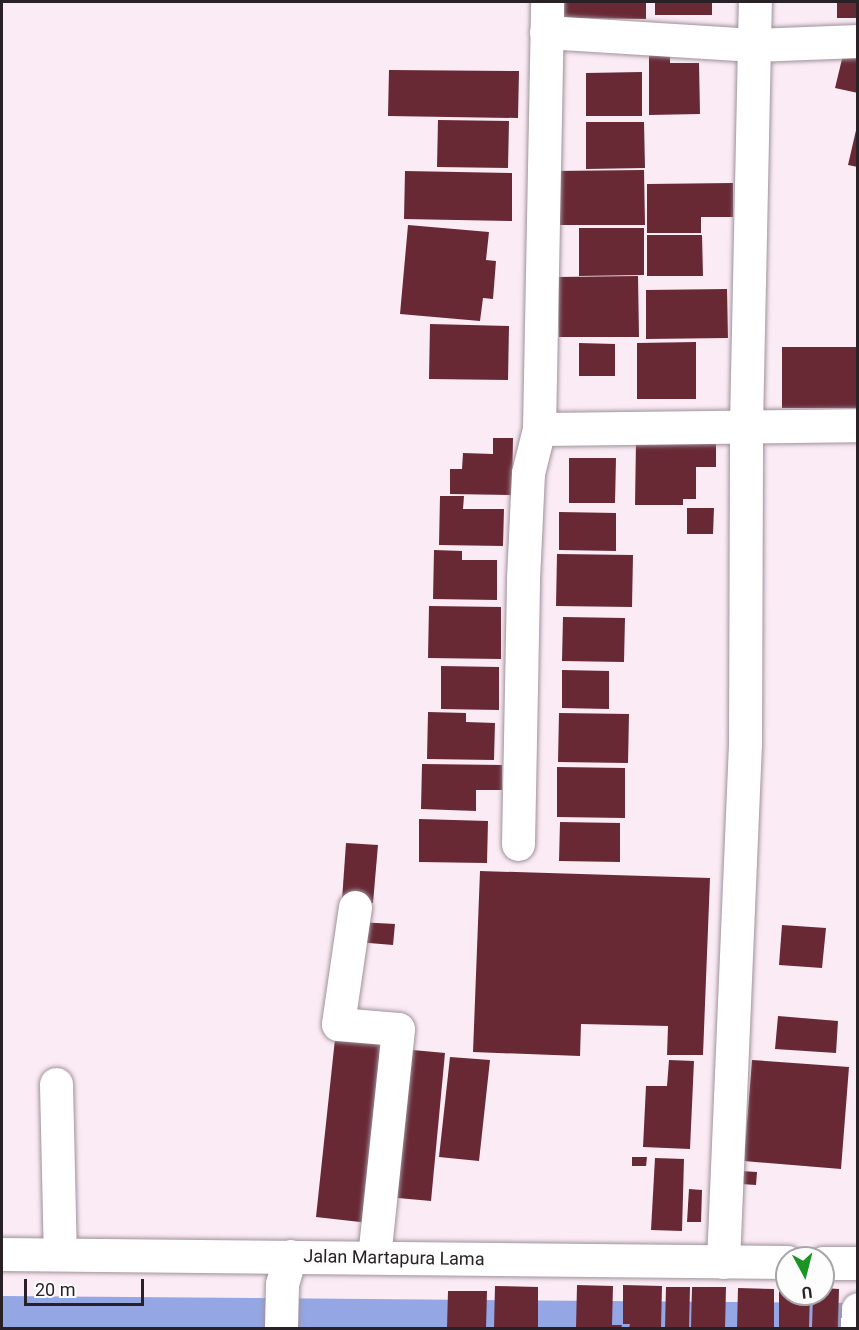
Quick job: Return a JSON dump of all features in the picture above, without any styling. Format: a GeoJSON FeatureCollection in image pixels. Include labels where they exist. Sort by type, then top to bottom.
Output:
{"type":"FeatureCollection","features":[{"type":"Feature","properties":{"kind":"street"},"geometry":{"type":"LineString","coordinates":[[723,1262],[745,742],[746,425],[755,2]]}},
{"type":"Feature","properties":{"kind":"street"},"geometry":{"type":"LineString","coordinates":[[518,844],[523,567],[528,473],[539,429],[546,17],[754,45],[858,41]]}},
{"type":"Feature","properties":{"kind":"street"},"geometry":{"type":"LineString","coordinates":[[539,429],[858,425]]}},
{"type":"Feature","properties":{"kind":"street"},"geometry":{"type":"LineString","coordinates":[[355,907],[338,1024],[398,1029],[374,1257]]}},
{"type":"Feature","properties":{"kind":"street"},"geometry":{"type":"LineString","coordinates":[[56,1084],[60,1254]]}},
{"type":"Feature","properties":{"kind":"street","name":"Jalan Martapura Lama"},"geometry":{"type":"LineString","coordinates":[[2,1254],[60,1254],[286,1270],[374,1257],[775,1262]]}},
{"type":"Feature","properties":{"kind":"street"},"geometry":{"type":"LineString","coordinates":[[835,1263],[858,1263]]}},
{"type":"Feature","properties":{"kind":"street"},"geometry":{"type":"LineString","coordinates":[[281,1329],[286,1270]]}},
{"type":"Feature","properties":{"kind":"street"},"geometry":{"type":"LineString","coordinates":[[857,1329],[858,1309]]}},
{"type":"Feature","properties":{"kind":"water"},"geometry":{"type":"Polygon","coordinates":[[[2,1296],[775,1302],[775,1306],[835,1306],[835,1303],[858,1303],[857,1328],[2,1328],[2,1296]]]}},
{"type":"Feature","properties":{"kind":"building"},"geometry":{"type":"Polygon","coordinates":[[[561,2],[646,2],[646,19],[561,18],[561,2]]]}},
{"type":"Feature","properties":{"kind":"building"},"geometry":{"type":"Polygon","coordinates":[[[655,2],[712,2],[712,15],[655,15],[655,2]]]}},
{"type":"Feature","properties":{"kind":"building"},"geometry":{"type":"Polygon","coordinates":[[[837,2],[858,2],[858,18],[837,18],[837,2]]]}},
{"type":"Feature","properties":{"kind":"building"},"geometry":{"type":"Polygon","coordinates":[[[649,53],[670,53],[670,63],[699,63],[700,114],[649,115],[649,53]]]}},
{"type":"Feature","properties":{"kind":"building"},"geometry":{"type":"Polygon","coordinates":[[[843,55],[858,58],[858,93],[835,88],[843,55]]]}},
{"type":"Feature","properties":{"kind":"building"},"geometry":{"type":"Polygon","coordinates":[[[389,70],[519,71],[518,118],[388,116],[389,70]]]}},
{"type":"Feature","properties":{"kind":"building"},"geometry":{"type":"Polygon","coordinates":[[[642,72],[642,116],[586,116],[586,73],[642,72]]]}},
{"type":"Feature","properties":{"kind":"building"},"geometry":{"type":"Polygon","coordinates":[[[438,120],[509,121],[508,168],[437,167],[438,120]]]}},
{"type":"Feature","properties":{"kind":"building"},"geometry":{"type":"Polygon","coordinates":[[[586,122],[644,122],[645,168],[586,169],[586,122]]]}},
{"type":"Feature","properties":{"kind":"building"},"geometry":{"type":"Polygon","coordinates":[[[858,127],[858,167],[848,165],[858,127]]]}},
{"type":"Feature","properties":{"kind":"building"},"geometry":{"type":"Polygon","coordinates":[[[644,170],[645,225],[555,225],[554,171],[644,170]]]}},
{"type":"Feature","properties":{"kind":"building"},"geometry":{"type":"Polygon","coordinates":[[[405,171],[512,173],[512,221],[404,219],[405,171]]]}},
{"type":"Feature","properties":{"kind":"building"},"geometry":{"type":"Polygon","coordinates":[[[733,183],[733,217],[701,217],[701,233],[647,233],[647,184],[733,183]]]}},
{"type":"Feature","properties":{"kind":"building"},"geometry":{"type":"Polygon","coordinates":[[[408,225],[489,232],[486,260],[496,261],[493,299],[483,298],[480,321],[400,314],[408,225]]]}},
{"type":"Feature","properties":{"kind":"building"},"geometry":{"type":"Polygon","coordinates":[[[579,228],[644,228],[644,275],[579,276],[579,228]]]}},
{"type":"Feature","properties":{"kind":"building"},"geometry":{"type":"Polygon","coordinates":[[[647,235],[702,235],[703,276],[647,276],[647,235]]]}},
{"type":"Feature","properties":{"kind":"building"},"geometry":{"type":"Polygon","coordinates":[[[638,276],[639,337],[559,337],[558,277],[638,276]]]}},
{"type":"Feature","properties":{"kind":"building"},"geometry":{"type":"Polygon","coordinates":[[[727,289],[728,338],[646,339],[646,290],[727,289]]]}},
{"type":"Feature","properties":{"kind":"building"},"geometry":{"type":"Polygon","coordinates":[[[430,324],[509,326],[508,380],[429,379],[430,324]]]}},
{"type":"Feature","properties":{"kind":"building"},"geometry":{"type":"Polygon","coordinates":[[[696,342],[696,399],[637,399],[637,343],[696,342]]]}},
{"type":"Feature","properties":{"kind":"building"},"geometry":{"type":"Polygon","coordinates":[[[579,343],[615,344],[615,376],[579,376],[579,343]]]}},
{"type":"Feature","properties":{"kind":"building"},"geometry":{"type":"Polygon","coordinates":[[[782,347],[856,347],[856,408],[782,408],[782,347]]]}},
{"type":"Feature","properties":{"kind":"building"},"geometry":{"type":"Polygon","coordinates":[[[493,438],[513,438],[512,495],[450,494],[450,469],[462,469],[463,453],[493,454],[493,438]]]}},
{"type":"Feature","properties":{"kind":"building"},"geometry":{"type":"Polygon","coordinates":[[[636,441],[716,443],[716,467],[696,467],[696,499],[683,499],[683,505],[635,505],[636,441]]]}},
{"type":"Feature","properties":{"kind":"building"},"geometry":{"type":"Polygon","coordinates":[[[569,458],[616,458],[615,503],[569,503],[569,458]]]}},
{"type":"Feature","properties":{"kind":"building"},"geometry":{"type":"Polygon","coordinates":[[[440,496],[464,496],[463,509],[504,509],[503,546],[439,545],[440,496]]]}},
{"type":"Feature","properties":{"kind":"building"},"geometry":{"type":"Polygon","coordinates":[[[687,508],[714,508],[713,534],[687,534],[687,508]]]}},
{"type":"Feature","properties":{"kind":"building"},"geometry":{"type":"Polygon","coordinates":[[[559,512],[616,513],[616,551],[559,550],[559,512]]]}},
{"type":"Feature","properties":{"kind":"building"},"geometry":{"type":"Polygon","coordinates":[[[434,550],[462,551],[462,560],[497,560],[497,600],[433,599],[434,550]]]}},
{"type":"Feature","properties":{"kind":"building"},"geometry":{"type":"Polygon","coordinates":[[[557,554],[633,555],[632,607],[556,606],[557,554]]]}},
{"type":"Feature","properties":{"kind":"building"},"geometry":{"type":"Polygon","coordinates":[[[429,606],[501,607],[501,659],[428,658],[429,606]]]}},
{"type":"Feature","properties":{"kind":"building"},"geometry":{"type":"Polygon","coordinates":[[[563,617],[625,618],[624,662],[562,661],[563,617]]]}},
{"type":"Feature","properties":{"kind":"building"},"geometry":{"type":"Polygon","coordinates":[[[441,666],[499,667],[499,710],[441,709],[441,666]]]}},
{"type":"Feature","properties":{"kind":"building"},"geometry":{"type":"Polygon","coordinates":[[[562,670],[609,671],[609,709],[562,708],[562,670]]]}},
{"type":"Feature","properties":{"kind":"building"},"geometry":{"type":"Polygon","coordinates":[[[428,712],[466,713],[466,722],[495,723],[494,760],[427,759],[428,712]]]}},
{"type":"Feature","properties":{"kind":"building"},"geometry":{"type":"Polygon","coordinates":[[[559,713],[629,714],[628,763],[558,762],[559,713]]]}},
{"type":"Feature","properties":{"kind":"building"},"geometry":{"type":"Polygon","coordinates":[[[422,764],[502,765],[502,790],[476,790],[476,811],[421,809],[422,764]]]}},
{"type":"Feature","properties":{"kind":"building"},"geometry":{"type":"Polygon","coordinates":[[[557,767],[625,768],[625,818],[557,817],[557,767]]]}},
{"type":"Feature","properties":{"kind":"building"},"geometry":{"type":"Polygon","coordinates":[[[419,819],[488,821],[487,863],[419,862],[419,819]]]}},
{"type":"Feature","properties":{"kind":"building"},"geometry":{"type":"Polygon","coordinates":[[[560,822],[620,823],[620,862],[559,861],[560,822]]]}},
{"type":"Feature","properties":{"kind":"building"},"geometry":{"type":"Polygon","coordinates":[[[346,843],[378,845],[373,903],[342,900],[346,843]]]}},
{"type":"Feature","properties":{"kind":"building"},"geometry":{"type":"Polygon","coordinates":[[[480,871],[710,878],[703,1055],[667,1055],[668,1026],[581,1024],[580,1056],[473,1052],[480,871]]]}},
{"type":"Feature","properties":{"kind":"building"},"geometry":{"type":"Polygon","coordinates":[[[358,922],[395,924],[393,945],[357,942],[358,922]]]}},
{"type":"Feature","properties":{"kind":"building"},"geometry":{"type":"Polygon","coordinates":[[[782,925],[826,928],[822,968],[779,965],[782,925]]]}},
{"type":"Feature","properties":{"kind":"building"},"geometry":{"type":"Polygon","coordinates":[[[778,1016],[838,1021],[836,1053],[775,1049],[778,1016]]]}},
{"type":"Feature","properties":{"kind":"building"},"geometry":{"type":"Polygon","coordinates":[[[335,1039],[387,1044],[369,1223],[316,1217],[335,1039]]]}},
{"type":"Feature","properties":{"kind":"building"},"geometry":{"type":"Polygon","coordinates":[[[402,1049],[445,1053],[431,1201],[387,1197],[402,1049]]]}},
{"type":"Feature","properties":{"kind":"building"},"geometry":{"type":"Polygon","coordinates":[[[450,1057],[490,1060],[479,1161],[439,1157],[450,1057]]]}},
{"type":"Feature","properties":{"kind":"building"},"geometry":{"type":"Polygon","coordinates":[[[669,1060],[694,1061],[690,1149],[643,1147],[646,1086],[667,1086],[669,1060]]]}},
{"type":"Feature","properties":{"kind":"building"},"geometry":{"type":"Polygon","coordinates":[[[752,1060],[849,1067],[841,1169],[744,1161],[752,1060]]]}},
{"type":"Feature","properties":{"kind":"building"},"geometry":{"type":"Polygon","coordinates":[[[632,1157],[647,1157],[646,1166],[632,1166],[632,1157]]]}},
{"type":"Feature","properties":{"kind":"building"},"geometry":{"type":"Polygon","coordinates":[[[655,1158],[684,1159],[682,1231],[651,1230],[655,1158]]]}},
{"type":"Feature","properties":{"kind":"building"},"geometry":{"type":"Polygon","coordinates":[[[741,1171],[757,1172],[756,1185],[741,1184],[741,1171]]]}},
{"type":"Feature","properties":{"kind":"building"},"geometry":{"type":"Polygon","coordinates":[[[689,1189],[702,1190],[701,1222],[687,1222],[689,1189]]]}},
{"type":"Feature","properties":{"kind":"building"},"geometry":{"type":"Polygon","coordinates":[[[577,1285],[613,1286],[612,1325],[622,1325],[621,1328],[576,1328],[577,1285]]]}},
{"type":"Feature","properties":{"kind":"building"},"geometry":{"type":"Polygon","coordinates":[[[623,1285],[662,1286],[661,1328],[629,1328],[630,1324],[623,1324],[623,1285]]]}},
{"type":"Feature","properties":{"kind":"building"},"geometry":{"type":"Polygon","coordinates":[[[495,1286],[538,1287],[538,1328],[494,1328],[495,1286]]]}},
{"type":"Feature","properties":{"kind":"building"},"geometry":{"type":"Polygon","coordinates":[[[666,1287],[690,1287],[689,1328],[665,1328],[666,1287]]]}},
{"type":"Feature","properties":{"kind":"building"},"geometry":{"type":"Polygon","coordinates":[[[692,1287],[726,1287],[725,1328],[691,1328],[692,1287]]]}},
{"type":"Feature","properties":{"kind":"building"},"geometry":{"type":"Polygon","coordinates":[[[738,1288],[774,1289],[774,1328],[737,1328],[738,1288]]]}},
{"type":"Feature","properties":{"kind":"building"},"geometry":{"type":"Polygon","coordinates":[[[835,1289],[839,1289],[838,1328],[812,1328],[813,1306],[835,1306],[835,1289]]]}},
{"type":"Feature","properties":{"kind":"building"},"geometry":{"type":"Polygon","coordinates":[[[448,1291],[487,1291],[486,1328],[447,1328],[448,1291]]]}},
{"type":"Feature","properties":{"kind":"building"},"geometry":{"type":"Polygon","coordinates":[[[779,1306],[810,1306],[809,1328],[779,1328],[779,1306]]]}}]}
